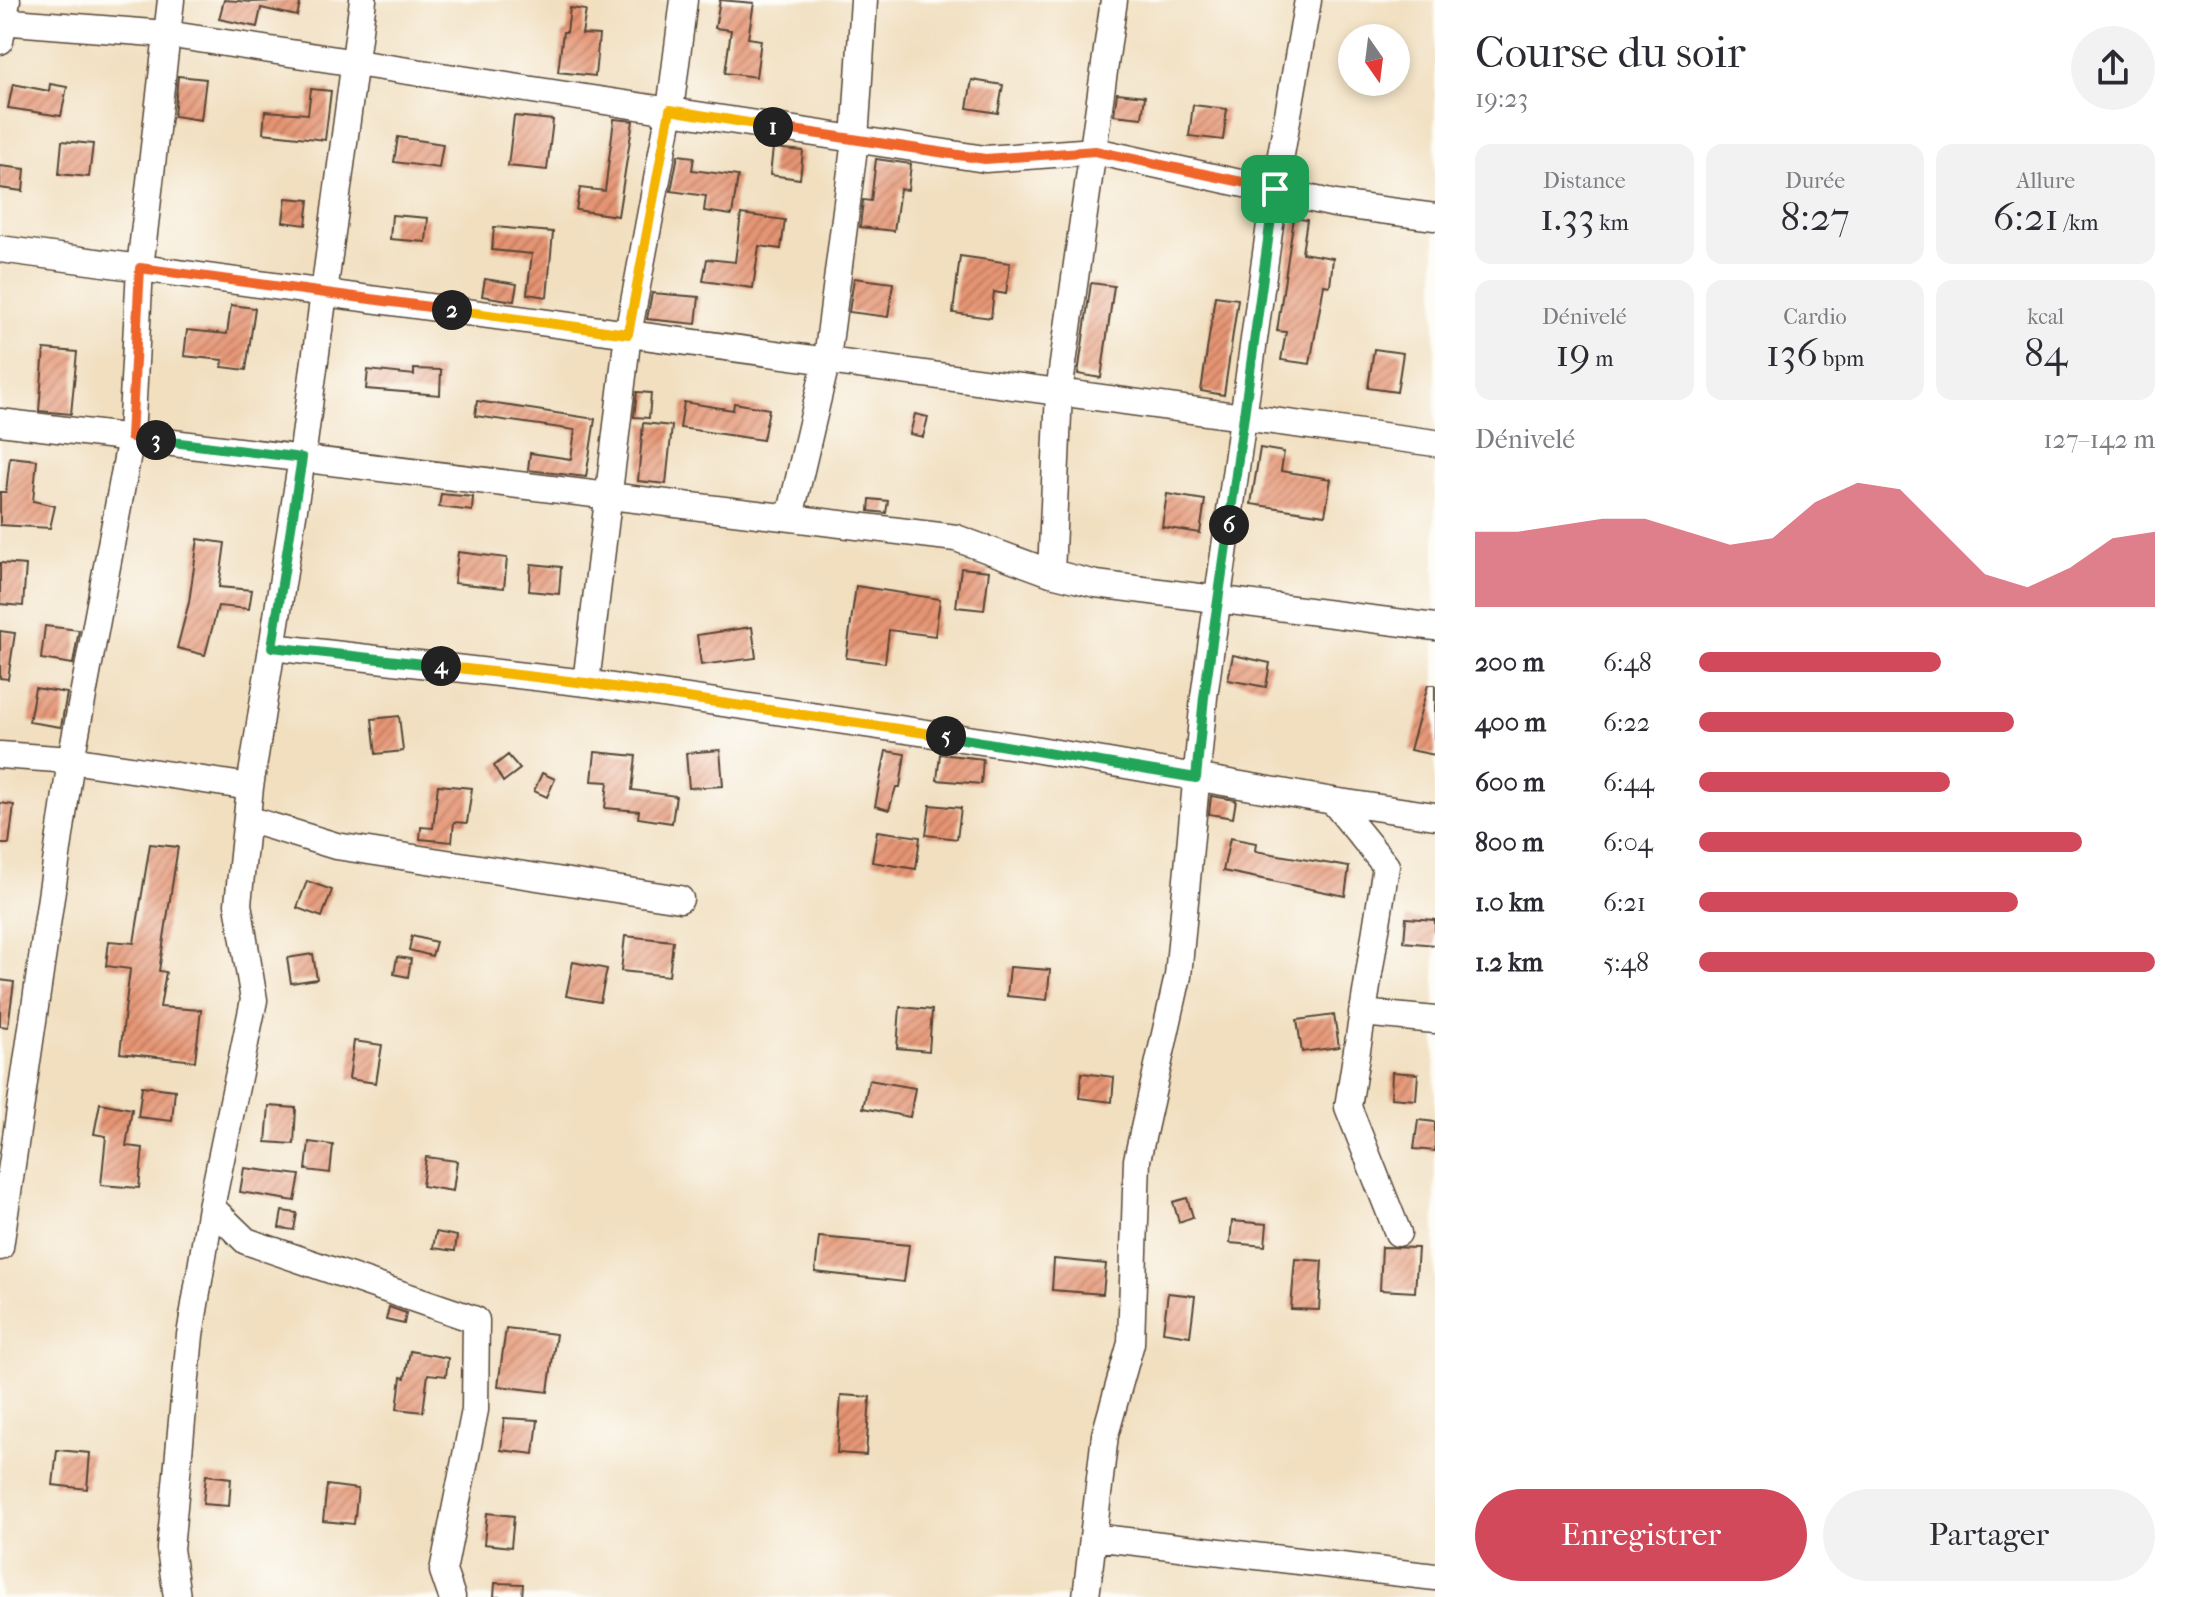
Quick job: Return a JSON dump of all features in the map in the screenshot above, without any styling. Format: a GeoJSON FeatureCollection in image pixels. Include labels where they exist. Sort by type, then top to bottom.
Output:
{"type":"FeatureCollection","features":[{"type":"Feature","properties":{"kind":"street"},"geometry":{"type":"LineString","coordinates":[[0,1247],[71,760],[131,437],[140,268],[171,0]]}},
{"type":"Feature","properties":{"kind":"street"},"geometry":{"type":"LineString","coordinates":[[177,1597],[170,1549],[190,1335],[211,1207],[254,1000],[238,904],[250,787],[302,458],[363,0]]}},
{"type":"Feature","properties":{"kind":"street"},"geometry":{"type":"LineString","coordinates":[[586,683],[628,334],[670,110],[684,0]]}},
{"type":"Feature","properties":{"kind":"street"},"geometry":{"type":"LineString","coordinates":[[790,517],[827,359],[855,140],[864,0]]}},
{"type":"Feature","properties":{"kind":"street"},"geometry":{"type":"LineString","coordinates":[[1051,573],[1059,392],[1114,0]]}},
{"type":"Feature","properties":{"kind":"street"},"geometry":{"type":"LineString","coordinates":[[1086,1597],[1105,1435],[1131,1343],[1137,1160],[1178,976],[1196,778],[1243,417],[1275,189],[1308,0]]}},
{"type":"Feature","properties":{"kind":"street"},"geometry":{"type":"LineString","coordinates":[[2,21],[166,34],[985,159],[1095,151],[1335,204],[1435,217]]}},
{"type":"Feature","properties":{"kind":"street"},"geometry":{"type":"LineString","coordinates":[[0,249],[1435,443]]}},
{"type":"Feature","properties":{"kind":"street"},"geometry":{"type":"LineString","coordinates":[[0,422],[956,538],[1051,573],[1096,584],[1435,627]]}},
{"type":"Feature","properties":{"kind":"street"},"geometry":{"type":"LineString","coordinates":[[272,647],[586,683],[1022,747],[1435,816]]}},
{"type":"Feature","properties":{"kind":"street"},"geometry":{"type":"LineString","coordinates":[[0,755],[71,760],[250,787]]}},
{"type":"Feature","properties":{"kind":"street"},"geometry":{"type":"LineString","coordinates":[[1333,801],[1386,866],[1348,1107],[1398,1233]]}},
{"type":"Feature","properties":{"kind":"street"},"geometry":{"type":"LineString","coordinates":[[247,819],[336,846],[680,899]]}},
{"type":"Feature","properties":{"kind":"street"},"geometry":{"type":"LineString","coordinates":[[1362,1013],[1435,1020]]}},
{"type":"Feature","properties":{"kind":"street"},"geometry":{"type":"LineString","coordinates":[[211,1207],[246,1241],[476,1320],[475,1410],[443,1571],[452,1597]]}},
{"type":"Feature","properties":{"kind":"street"},"geometry":{"type":"LineString","coordinates":[[1093,1537],[1435,1577]]}},
{"type":"Feature","properties":{"kind":"building"},"geometry":{"type":"Polygon","coordinates":[[[224,0],[301,0],[297,16],[261,8],[257,27],[219,19],[224,0]]]}},
{"type":"Feature","properties":{"kind":"building"},"geometry":{"type":"Polygon","coordinates":[[[720,0],[754,3],[748,38],[761,40],[756,77],[725,73],[731,30],[715,28],[720,0]]]}},
{"type":"Feature","properties":{"kind":"building"},"geometry":{"type":"Polygon","coordinates":[[[570,8],[586,10],[582,34],[599,35],[595,76],[558,72],[563,32],[567,32],[570,8]]]}},
{"type":"Feature","properties":{"kind":"building"},"geometry":{"type":"Polygon","coordinates":[[[178,76],[206,79],[201,120],[174,116],[178,76]]]}},
{"type":"Feature","properties":{"kind":"building"},"geometry":{"type":"Polygon","coordinates":[[[972,80],[1003,85],[998,113],[967,108],[972,80]]]}},
{"type":"Feature","properties":{"kind":"building"},"geometry":{"type":"Polygon","coordinates":[[[13,84],[49,91],[50,84],[67,87],[61,116],[8,108],[13,84]]]}},
{"type":"Feature","properties":{"kind":"building"},"geometry":{"type":"Polygon","coordinates":[[[311,89],[331,91],[325,140],[263,133],[265,111],[308,114],[311,89]]]}},
{"type":"Feature","properties":{"kind":"building"},"geometry":{"type":"Polygon","coordinates":[[[1117,93],[1145,96],[1142,118],[1114,115],[1117,93]]]}},
{"type":"Feature","properties":{"kind":"building"},"geometry":{"type":"Polygon","coordinates":[[[1193,105],[1227,109],[1223,140],[1189,136],[1193,105]]]}},
{"type":"Feature","properties":{"kind":"building"},"geometry":{"type":"Polygon","coordinates":[[[514,116],[553,120],[547,170],[508,166],[514,116]]]}},
{"type":"Feature","properties":{"kind":"building"},"geometry":{"type":"Polygon","coordinates":[[[614,119],[633,121],[618,216],[576,210],[580,188],[605,191],[614,119]]]}},
{"type":"Feature","properties":{"kind":"building"},"geometry":{"type":"Polygon","coordinates":[[[398,137],[443,144],[439,168],[394,162],[398,137]]]}},
{"type":"Feature","properties":{"kind":"building"},"geometry":{"type":"Polygon","coordinates":[[[62,141],[93,144],[89,177],[59,174],[62,141]]]}},
{"type":"Feature","properties":{"kind":"building"},"geometry":{"type":"Polygon","coordinates":[[[773,148],[803,151],[800,179],[770,175],[773,148]]]}},
{"type":"Feature","properties":{"kind":"building"},"geometry":{"type":"Polygon","coordinates":[[[678,155],[694,157],[692,170],[738,176],[732,215],[704,211],[706,196],[671,191],[678,155]]]}},
{"type":"Feature","properties":{"kind":"building"},"geometry":{"type":"Polygon","coordinates":[[[876,159],[911,164],[908,190],[900,189],[894,231],[860,227],[863,200],[871,201],[876,159]]]}},
{"type":"Feature","properties":{"kind":"building"},"geometry":{"type":"Polygon","coordinates":[[[0,166],[25,169],[23,191],[0,188],[0,166]]]}},
{"type":"Feature","properties":{"kind":"building"},"geometry":{"type":"Polygon","coordinates":[[[286,198],[309,200],[306,225],[283,222],[286,198]]]}},
{"type":"Feature","properties":{"kind":"building"},"geometry":{"type":"Polygon","coordinates":[[[741,214],[785,220],[781,249],[759,246],[753,288],[703,281],[707,259],[735,262],[741,214]]]}},
{"type":"Feature","properties":{"kind":"building"},"geometry":{"type":"Polygon","coordinates":[[[392,215],[428,218],[426,242],[390,239],[392,215]]]}},
{"type":"Feature","properties":{"kind":"building"},"geometry":{"type":"Polygon","coordinates":[[[1294,218],[1307,220],[1302,253],[1333,258],[1330,286],[1324,285],[1310,364],[1281,360],[1286,332],[1277,331],[1294,218]]]}},
{"type":"Feature","properties":{"kind":"building"},"geometry":{"type":"Polygon","coordinates":[[[494,227],[553,232],[547,297],[527,294],[532,254],[492,250],[494,227]]]}},
{"type":"Feature","properties":{"kind":"building"},"geometry":{"type":"Polygon","coordinates":[[[960,256],[1010,263],[1006,294],[994,292],[991,318],[953,313],[960,256]]]}},
{"type":"Feature","properties":{"kind":"building"},"geometry":{"type":"Polygon","coordinates":[[[854,278],[893,283],[888,317],[849,312],[854,278]]]}},
{"type":"Feature","properties":{"kind":"building"},"geometry":{"type":"Polygon","coordinates":[[[485,279],[517,284],[514,301],[482,296],[485,279]]]}},
{"type":"Feature","properties":{"kind":"building"},"geometry":{"type":"Polygon","coordinates":[[[1091,283],[1114,286],[1101,378],[1078,374],[1091,283]]]}},
{"type":"Feature","properties":{"kind":"building"},"geometry":{"type":"Polygon","coordinates":[[[652,293],[699,297],[696,324],[647,319],[652,293]]]}},
{"type":"Feature","properties":{"kind":"building"},"geometry":{"type":"Polygon","coordinates":[[[1215,296],[1238,299],[1224,395],[1201,391],[1215,296]]]}},
{"type":"Feature","properties":{"kind":"building"},"geometry":{"type":"Polygon","coordinates":[[[231,305],[255,308],[246,370],[222,367],[223,360],[184,356],[187,330],[227,334],[231,305]]]}},
{"type":"Feature","properties":{"kind":"building"},"geometry":{"type":"Polygon","coordinates":[[[44,349],[77,352],[71,414],[39,411],[44,349]]]}},
{"type":"Feature","properties":{"kind":"building"},"geometry":{"type":"Polygon","coordinates":[[[1374,349],[1403,353],[1397,392],[1368,388],[1374,349]]]}},
{"type":"Feature","properties":{"kind":"building"},"geometry":{"type":"Polygon","coordinates":[[[414,369],[441,370],[440,395],[366,389],[368,370],[414,375],[414,369]]]}},
{"type":"Feature","properties":{"kind":"building"},"geometry":{"type":"Polygon","coordinates":[[[637,392],[651,393],[649,418],[634,417],[637,392]]]}},
{"type":"Feature","properties":{"kind":"building"},"geometry":{"type":"Polygon","coordinates":[[[477,401],[595,419],[586,477],[528,470],[530,453],[571,459],[575,430],[475,416],[477,401]]]}},
{"type":"Feature","properties":{"kind":"building"},"geometry":{"type":"Polygon","coordinates":[[[684,402],[733,410],[734,403],[769,409],[763,440],[680,428],[684,402]]]}},
{"type":"Feature","properties":{"kind":"building"},"geometry":{"type":"Polygon","coordinates":[[[915,414],[928,417],[923,437],[910,434],[915,414]]]}},
{"type":"Feature","properties":{"kind":"building"},"geometry":{"type":"Polygon","coordinates":[[[643,423],[672,426],[666,484],[638,481],[643,423]]]}},
{"type":"Feature","properties":{"kind":"building"},"geometry":{"type":"Polygon","coordinates":[[[1260,448],[1284,452],[1281,471],[1331,479],[1325,515],[1251,504],[1260,448]]]}},
{"type":"Feature","properties":{"kind":"building"},"geometry":{"type":"Polygon","coordinates":[[[10,457],[37,460],[33,501],[55,506],[50,528],[0,525],[0,492],[6,492],[10,457]]]}},
{"type":"Feature","properties":{"kind":"building"},"geometry":{"type":"Polygon","coordinates":[[[441,494],[473,497],[472,511],[439,507],[441,494]]]}},
{"type":"Feature","properties":{"kind":"building"},"geometry":{"type":"Polygon","coordinates":[[[1167,494],[1205,500],[1200,533],[1162,527],[1167,494]]]}},
{"type":"Feature","properties":{"kind":"building"},"geometry":{"type":"Polygon","coordinates":[[[870,499],[888,501],[886,513],[869,511],[870,499]]]}},
{"type":"Feature","properties":{"kind":"building"},"geometry":{"type":"Polygon","coordinates":[[[198,539],[225,543],[219,587],[252,590],[249,609],[218,606],[205,655],[177,648],[189,602],[198,539]]]}},
{"type":"Feature","properties":{"kind":"building"},"geometry":{"type":"Polygon","coordinates":[[[458,552],[507,558],[504,588],[454,583],[458,552]]]}},
{"type":"Feature","properties":{"kind":"building"},"geometry":{"type":"Polygon","coordinates":[[[0,563],[26,565],[23,606],[0,604],[0,563]]]}},
{"type":"Feature","properties":{"kind":"building"},"geometry":{"type":"Polygon","coordinates":[[[531,564],[561,567],[559,594],[529,591],[531,564]]]}},
{"type":"Feature","properties":{"kind":"building"},"geometry":{"type":"Polygon","coordinates":[[[961,568],[989,571],[984,610],[956,607],[961,568]]]}},
{"type":"Feature","properties":{"kind":"building"},"geometry":{"type":"Polygon","coordinates":[[[856,586],[940,599],[935,636],[889,630],[885,663],[846,658],[856,586]]]}},
{"type":"Feature","properties":{"kind":"building"},"geometry":{"type":"Polygon","coordinates":[[[45,626],[79,630],[73,664],[41,659],[45,626]]]}},
{"type":"Feature","properties":{"kind":"building"},"geometry":{"type":"Polygon","coordinates":[[[752,627],[756,658],[701,665],[697,635],[752,627]]]}},
{"type":"Feature","properties":{"kind":"building"},"geometry":{"type":"Polygon","coordinates":[[[0,631],[15,633],[8,679],[0,678],[0,631]]]}},
{"type":"Feature","properties":{"kind":"building"},"geometry":{"type":"Polygon","coordinates":[[[1233,655],[1270,663],[1266,687],[1228,680],[1233,655]]]}},
{"type":"Feature","properties":{"kind":"building"},"geometry":{"type":"Polygon","coordinates":[[[1428,685],[1435,685],[1435,755],[1410,750],[1428,685]]]}},
{"type":"Feature","properties":{"kind":"building"},"geometry":{"type":"Polygon","coordinates":[[[35,688],[67,693],[61,727],[29,722],[35,688]]]}},
{"type":"Feature","properties":{"kind":"building"},"geometry":{"type":"Polygon","coordinates":[[[399,716],[403,751],[376,754],[372,719],[399,716]]]}},
{"type":"Feature","properties":{"kind":"building"},"geometry":{"type":"Polygon","coordinates":[[[720,750],[723,786],[689,788],[686,753],[720,750]]]}},
{"type":"Feature","properties":{"kind":"building"},"geometry":{"type":"Polygon","coordinates":[[[886,751],[905,754],[900,787],[896,787],[889,810],[875,806],[886,751]]]}},
{"type":"Feature","properties":{"kind":"building"},"geometry":{"type":"Polygon","coordinates":[[[595,752],[636,756],[632,790],[676,796],[672,823],[638,818],[639,811],[605,808],[608,782],[592,781],[595,752]]]}},
{"type":"Feature","properties":{"kind":"building"},"geometry":{"type":"Polygon","coordinates":[[[940,754],[983,759],[981,784],[937,780],[940,754]]]}},
{"type":"Feature","properties":{"kind":"building"},"geometry":{"type":"Polygon","coordinates":[[[508,755],[520,769],[503,782],[494,766],[508,755]]]}},
{"type":"Feature","properties":{"kind":"building"},"geometry":{"type":"Polygon","coordinates":[[[542,773],[555,779],[547,797],[534,791],[542,773]]]}},
{"type":"Feature","properties":{"kind":"building"},"geometry":{"type":"Polygon","coordinates":[[[438,785],[472,788],[467,823],[454,822],[452,842],[420,839],[421,827],[433,828],[438,785]]]}},
{"type":"Feature","properties":{"kind":"building"},"geometry":{"type":"Polygon","coordinates":[[[1211,796],[1236,800],[1233,818],[1209,814],[1211,796]]]}},
{"type":"Feature","properties":{"kind":"building"},"geometry":{"type":"Polygon","coordinates":[[[0,803],[14,805],[9,844],[0,844],[0,803]]]}},
{"type":"Feature","properties":{"kind":"building"},"geometry":{"type":"Polygon","coordinates":[[[930,805],[961,808],[957,839],[926,835],[930,805]]]}},
{"type":"Feature","properties":{"kind":"building"},"geometry":{"type":"Polygon","coordinates":[[[877,831],[920,837],[916,869],[872,862],[877,831]]]}},
{"type":"Feature","properties":{"kind":"building"},"geometry":{"type":"Polygon","coordinates":[[[1230,838],[1256,843],[1255,851],[1349,867],[1345,896],[1223,871],[1230,838]]]}},
{"type":"Feature","properties":{"kind":"building"},"geometry":{"type":"Polygon","coordinates":[[[150,844],[178,847],[159,971],[166,972],[160,1007],[201,1010],[195,1061],[120,1053],[130,969],[106,966],[109,941],[134,943],[150,844]]]}},
{"type":"Feature","properties":{"kind":"building"},"geometry":{"type":"Polygon","coordinates":[[[307,881],[332,890],[322,917],[297,908],[307,881]]]}},
{"type":"Feature","properties":{"kind":"building"},"geometry":{"type":"Polygon","coordinates":[[[1406,918],[1435,920],[1435,945],[1404,942],[1406,918]]]}},
{"type":"Feature","properties":{"kind":"building"},"geometry":{"type":"Polygon","coordinates":[[[412,936],[436,942],[432,956],[409,950],[412,936]]]}},
{"type":"Feature","properties":{"kind":"building"},"geometry":{"type":"Polygon","coordinates":[[[625,936],[673,941],[669,976],[621,971],[625,936]]]}},
{"type":"Feature","properties":{"kind":"building"},"geometry":{"type":"Polygon","coordinates":[[[313,954],[317,979],[291,983],[287,958],[313,954]]]}},
{"type":"Feature","properties":{"kind":"building"},"geometry":{"type":"Polygon","coordinates":[[[397,957],[411,959],[408,977],[394,974],[397,957]]]}},
{"type":"Feature","properties":{"kind":"building"},"geometry":{"type":"Polygon","coordinates":[[[573,962],[607,969],[600,1002],[566,996],[573,962]]]}},
{"type":"Feature","properties":{"kind":"building"},"geometry":{"type":"Polygon","coordinates":[[[1010,967],[1050,970],[1047,1000],[1007,996],[1010,967]]]}},
{"type":"Feature","properties":{"kind":"building"},"geometry":{"type":"Polygon","coordinates":[[[0,980],[14,982],[8,1027],[0,1026],[0,980]]]}},
{"type":"Feature","properties":{"kind":"building"},"geometry":{"type":"Polygon","coordinates":[[[900,1007],[932,1010],[929,1051],[897,1048],[900,1007]]]}},
{"type":"Feature","properties":{"kind":"building"},"geometry":{"type":"Polygon","coordinates":[[[1334,1015],[1339,1047],[1302,1052],[1297,1020],[1334,1015]]]}},
{"type":"Feature","properties":{"kind":"building"},"geometry":{"type":"Polygon","coordinates":[[[354,1041],[382,1045],[376,1083],[349,1079],[354,1041]]]}},
{"type":"Feature","properties":{"kind":"building"},"geometry":{"type":"Polygon","coordinates":[[[1392,1072],[1418,1074],[1416,1100],[1391,1098],[1392,1072]]]}},
{"type":"Feature","properties":{"kind":"building"},"geometry":{"type":"Polygon","coordinates":[[[1082,1073],[1114,1077],[1112,1102],[1079,1098],[1082,1073]]]}},
{"type":"Feature","properties":{"kind":"building"},"geometry":{"type":"Polygon","coordinates":[[[869,1080],[915,1088],[910,1117],[863,1108],[869,1080]]]}},
{"type":"Feature","properties":{"kind":"building"},"geometry":{"type":"Polygon","coordinates":[[[142,1086],[175,1090],[172,1121],[138,1117],[142,1086]]]}},
{"type":"Feature","properties":{"kind":"building"},"geometry":{"type":"Polygon","coordinates":[[[100,1103],[132,1109],[126,1146],[143,1148],[139,1188],[101,1185],[106,1136],[94,1134],[100,1103]]]}},
{"type":"Feature","properties":{"kind":"building"},"geometry":{"type":"Polygon","coordinates":[[[269,1106],[296,1108],[294,1144],[266,1142],[269,1106]]]}},
{"type":"Feature","properties":{"kind":"building"},"geometry":{"type":"Polygon","coordinates":[[[1418,1120],[1435,1122],[1435,1151],[1414,1149],[1418,1120]]]}},
{"type":"Feature","properties":{"kind":"building"},"geometry":{"type":"Polygon","coordinates":[[[309,1142],[333,1145],[330,1173],[306,1170],[309,1142]]]}},
{"type":"Feature","properties":{"kind":"building"},"geometry":{"type":"Polygon","coordinates":[[[426,1157],[457,1161],[453,1191],[422,1186],[426,1157]]]}},
{"type":"Feature","properties":{"kind":"building"},"geometry":{"type":"Polygon","coordinates":[[[244,1168],[300,1175],[295,1201],[240,1192],[244,1168]]]}},
{"type":"Feature","properties":{"kind":"building"},"geometry":{"type":"Polygon","coordinates":[[[1187,1198],[1193,1217],[1179,1222],[1173,1202],[1187,1198]]]}},
{"type":"Feature","properties":{"kind":"building"},"geometry":{"type":"Polygon","coordinates":[[[282,1211],[297,1213],[294,1230],[279,1228],[282,1211]]]}},
{"type":"Feature","properties":{"kind":"building"},"geometry":{"type":"Polygon","coordinates":[[[1232,1221],[1267,1224],[1265,1246],[1230,1243],[1232,1221]]]}},
{"type":"Feature","properties":{"kind":"building"},"geometry":{"type":"Polygon","coordinates":[[[436,1232],[457,1236],[455,1251],[433,1248],[436,1232]]]}},
{"type":"Feature","properties":{"kind":"building"},"geometry":{"type":"Polygon","coordinates":[[[819,1237],[909,1245],[904,1282],[815,1272],[819,1237]]]}},
{"type":"Feature","properties":{"kind":"building"},"geometry":{"type":"Polygon","coordinates":[[[1382,1247],[1418,1248],[1415,1292],[1380,1290],[1382,1247]]]}},
{"type":"Feature","properties":{"kind":"building"},"geometry":{"type":"Polygon","coordinates":[[[1054,1259],[1106,1264],[1103,1294],[1052,1290],[1054,1259]]]}},
{"type":"Feature","properties":{"kind":"building"},"geometry":{"type":"Polygon","coordinates":[[[1295,1259],[1322,1261],[1319,1310],[1291,1309],[1295,1259]]]}},
{"type":"Feature","properties":{"kind":"building"},"geometry":{"type":"Polygon","coordinates":[[[1168,1293],[1195,1296],[1190,1336],[1163,1332],[1168,1293]]]}},
{"type":"Feature","properties":{"kind":"building"},"geometry":{"type":"Polygon","coordinates":[[[389,1307],[406,1313],[404,1324],[386,1320],[389,1307]]]}},
{"type":"Feature","properties":{"kind":"building"},"geometry":{"type":"Polygon","coordinates":[[[506,1328],[556,1334],[548,1392],[498,1386],[506,1328]]]}},
{"type":"Feature","properties":{"kind":"building"},"geometry":{"type":"Polygon","coordinates":[[[410,1351],[448,1358],[446,1376],[428,1374],[423,1412],[397,1409],[401,1377],[405,1378],[410,1351]]]}},
{"type":"Feature","properties":{"kind":"building"},"geometry":{"type":"Polygon","coordinates":[[[841,1395],[870,1397],[866,1455],[837,1453],[841,1395]]]}},
{"type":"Feature","properties":{"kind":"building"},"geometry":{"type":"Polygon","coordinates":[[[504,1418],[538,1420],[534,1454],[501,1450],[504,1418]]]}},
{"type":"Feature","properties":{"kind":"building"},"geometry":{"type":"Polygon","coordinates":[[[57,1450],[90,1453],[87,1489],[53,1485],[57,1450]]]}},
{"type":"Feature","properties":{"kind":"building"},"geometry":{"type":"Polygon","coordinates":[[[206,1475],[231,1478],[229,1506],[203,1504],[206,1475]]]}},
{"type":"Feature","properties":{"kind":"building"},"geometry":{"type":"Polygon","coordinates":[[[327,1485],[358,1489],[354,1524],[323,1521],[327,1485]]]}},
{"type":"Feature","properties":{"kind":"building"},"geometry":{"type":"Polygon","coordinates":[[[487,1513],[514,1516],[511,1547],[484,1544],[487,1513]]]}},
{"type":"Feature","properties":{"kind":"building"},"geometry":{"type":"Polygon","coordinates":[[[495,1583],[523,1584],[522,1597],[494,1597],[495,1583]]]}},
{"type":"Feature","properties":{"kind":"route"},"geometry":{"type":"LineString","coordinates":[[670,110],[985,159],[1095,151],[1275,189],[1204,697],[1196,778],[1022,747],[586,683],[272,647],[302,458],[131,437],[140,268],[628,334],[670,110]]}}]}
